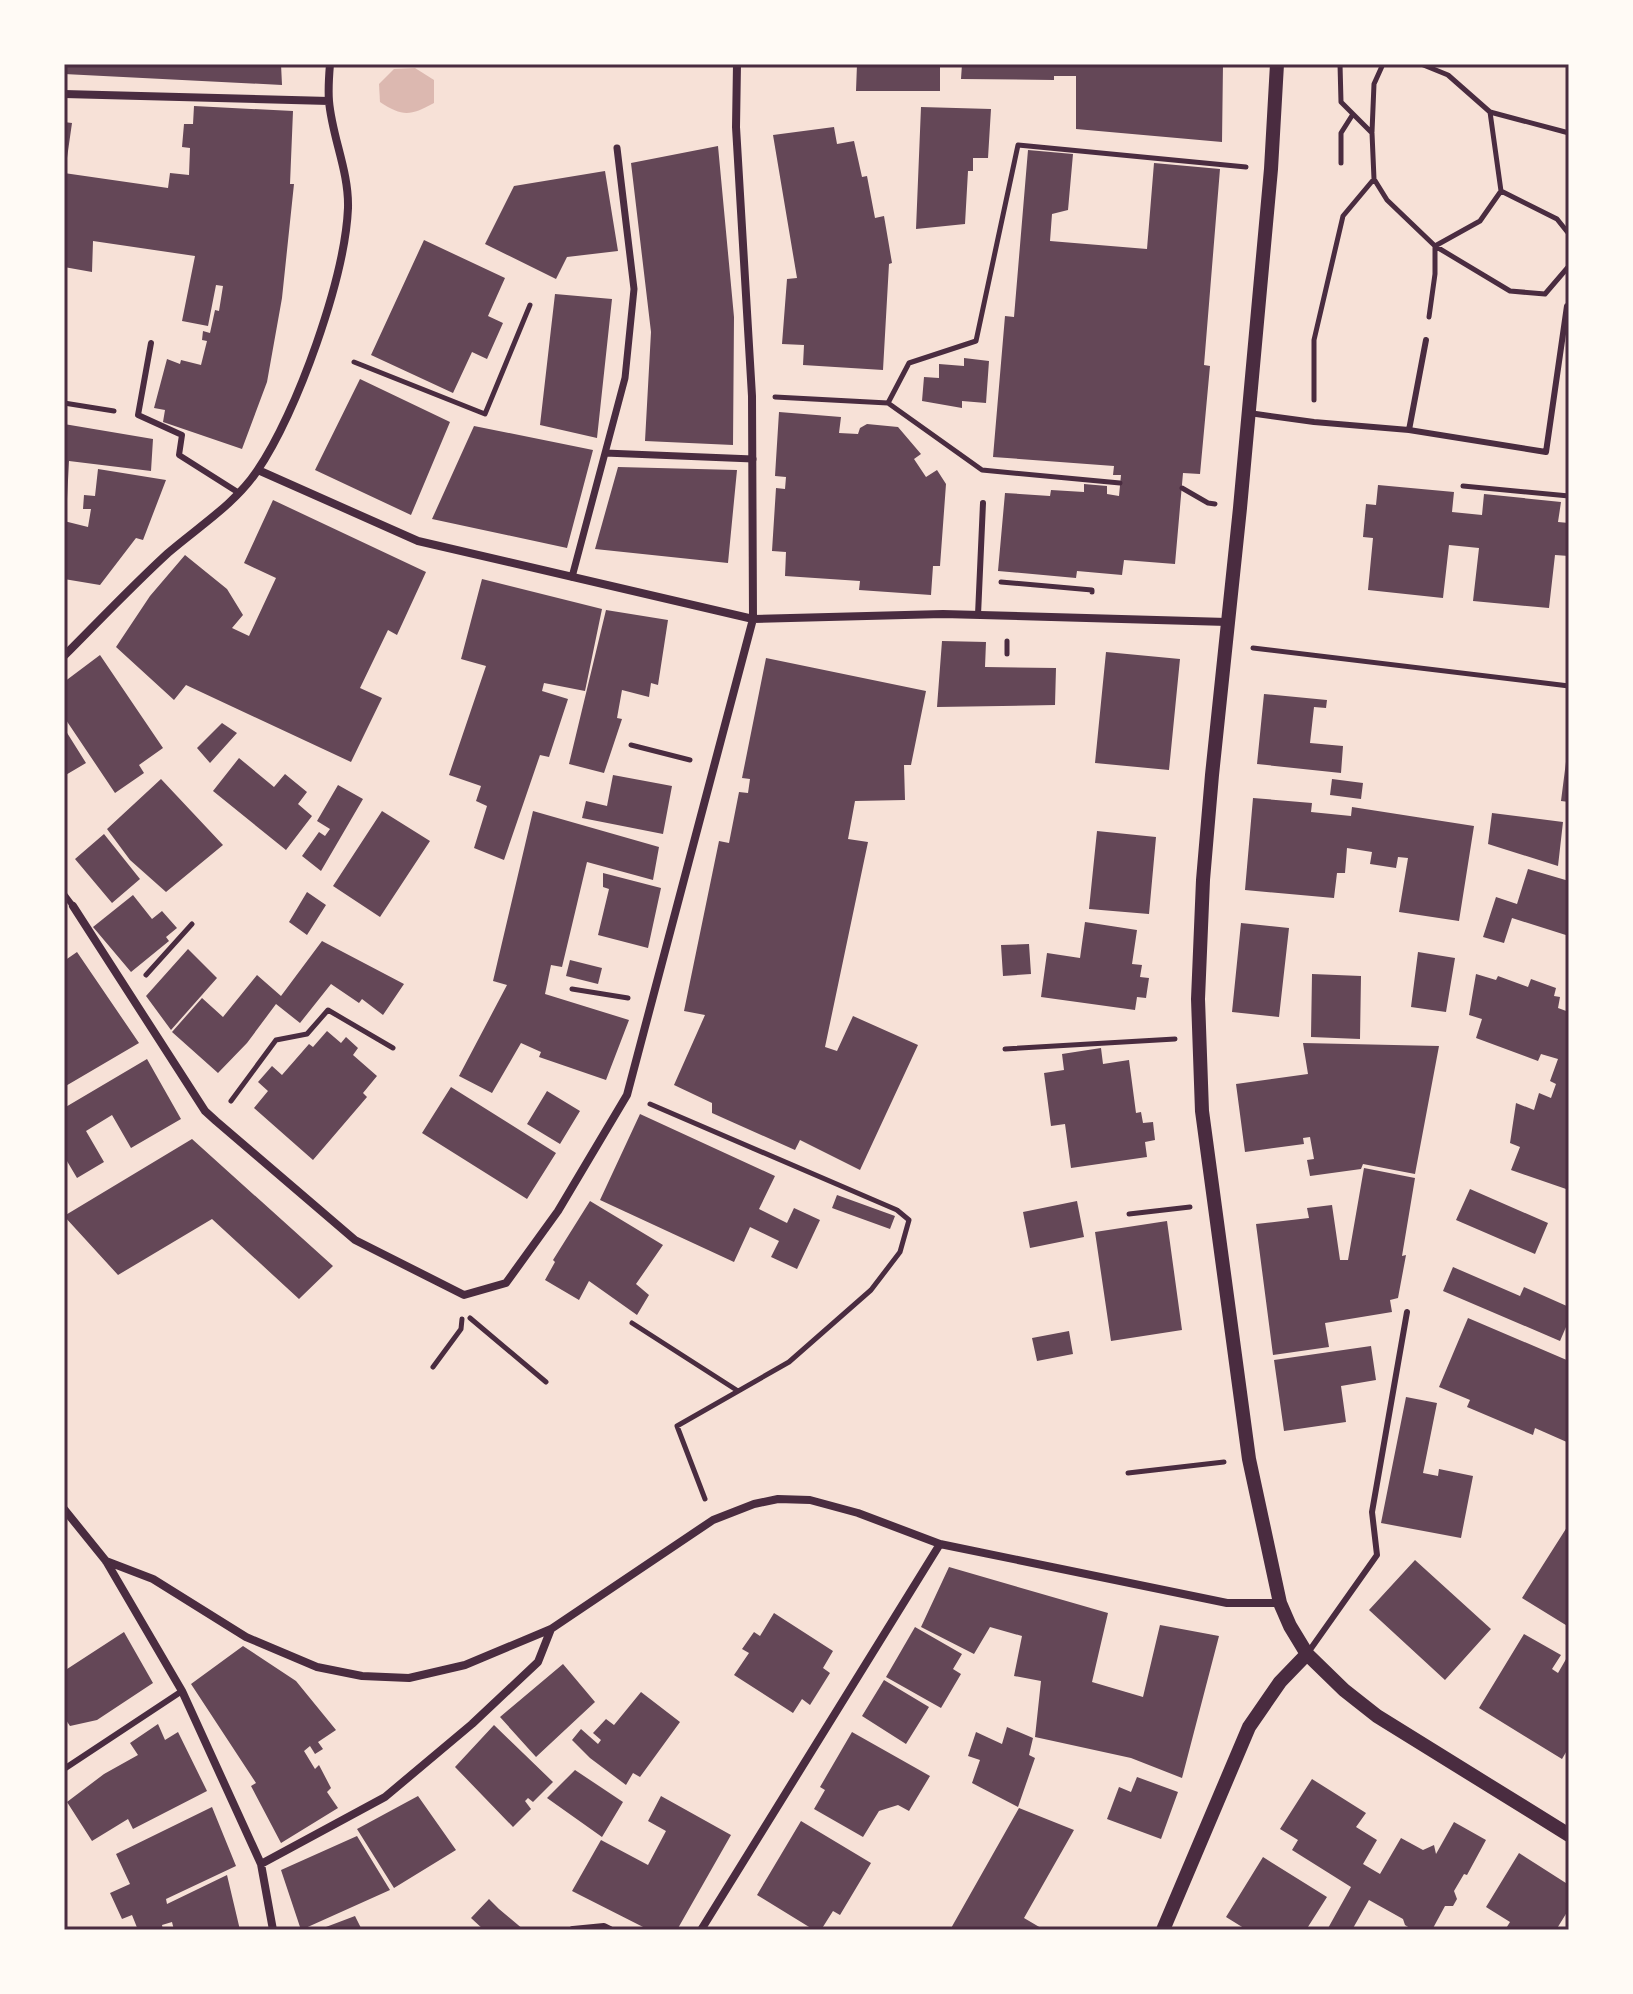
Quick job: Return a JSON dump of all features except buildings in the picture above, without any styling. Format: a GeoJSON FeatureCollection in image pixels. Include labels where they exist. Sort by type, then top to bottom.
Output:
{"type":"FeatureCollection","features":[{"type":"Feature","properties":{"kind":"street"},"geometry":{"type":"LineString","coordinates":[[64,656],[167,555],[239,493],[258,470],[290,407],[315,344],[340,266],[348,212],[348,189],[329,101],[330,64]]}},
{"type":"Feature","properties":{"kind":"street"},"geometry":{"type":"LineString","coordinates":[[73,906],[205,1111],[216,1121],[355,1240],[464,1295],[506,1283],[558,1211],[627,1095],[753,619],[752,396],[736,127],[737,64]]}},
{"type":"Feature","properties":{"kind":"street"},"geometry":{"type":"LineString","coordinates":[[1277,64],[1271,169],[1249,413],[1203,880],[1198,999],[1202,1111],[1249,1459],[1280,1603],[1307,1654],[1344,1690],[1377,1716],[1569,1835]]}},
{"type":"Feature","properties":{"kind":"street"},"geometry":{"type":"LineString","coordinates":[[64,94],[329,101]]}},
{"type":"Feature","properties":{"kind":"street"},"geometry":{"type":"LineString","coordinates":[[572,577],[625,378],[634,289],[617,148]]}},
{"type":"Feature","properties":{"kind":"street"},"geometry":{"type":"LineString","coordinates":[[605,453],[753,459]]}},
{"type":"Feature","properties":{"kind":"street"},"geometry":{"type":"LineString","coordinates":[[258,470],[418,541],[753,619],[978,615],[1227,622]]}},
{"type":"Feature","properties":{"kind":"street"},"geometry":{"type":"LineString","coordinates":[[106,1561],[153,1579],[246,1637],[317,1667],[362,1676],[409,1678],[465,1665],[551,1629],[713,1520],[754,1504],[778,1499],[810,1500],[858,1513],[940,1544],[1227,1603],[1280,1603]]}},
{"type":"Feature","properties":{"kind":"street"},"geometry":{"type":"LineString","coordinates":[[64,1509],[106,1561],[182,1691],[261,1864],[273,1930]]}},
{"type":"Feature","properties":{"kind":"street"},"geometry":{"type":"LineString","coordinates":[[701,1930],[940,1544]]}},
{"type":"Feature","properties":{"kind":"street"},"geometry":{"type":"LineString","coordinates":[[261,1864],[385,1797],[472,1724],[538,1662],[551,1629]]}},
{"type":"Feature","properties":{"kind":"street"},"geometry":{"type":"LineString","coordinates":[[1163,1930],[1249,1727],[1280,1682],[1307,1654]]}},
{"type":"Feature","properties":{"kind":"street"},"geometry":{"type":"LineString","coordinates":[[573,1930],[604,1927],[610,1930]]}},
{"type":"Feature","properties":{"kind":"lane"},"geometry":{"type":"LineString","coordinates":[[1249,413],[1409,430],[1546,452],[1567,306]]}},
{"type":"Feature","properties":{"kind":"lane"},"geometry":{"type":"LineString","coordinates":[[1409,430],[1426,340]]}},
{"type":"Feature","properties":{"kind":"lane"},"geometry":{"type":"LineString","coordinates":[[151,343],[138,415],[182,435],[179,455],[239,493]]}},
{"type":"Feature","properties":{"kind":"lane"},"geometry":{"type":"LineString","coordinates":[[978,615],[983,503]]}},
{"type":"Feature","properties":{"kind":"lane"},"geometry":{"type":"LineString","coordinates":[[64,894],[73,906]]}},
{"type":"Feature","properties":{"kind":"lane"},"geometry":{"type":"LineString","coordinates":[[1307,1654],[1377,1555],[1372,1512],[1407,1312]]}},
{"type":"Feature","properties":{"kind":"lane"},"geometry":{"type":"LineString","coordinates":[[64,1769],[182,1691]]}},
{"type":"Feature","properties":{"kind":"path"},"geometry":{"type":"LineString","coordinates":[[1340,64],[1341,102],[1372,133]]}},
{"type":"Feature","properties":{"kind":"path"},"geometry":{"type":"LineString","coordinates":[[1383,64],[1374,84],[1372,133],[1374,179],[1387,200],[1435,246],[1510,291],[1545,294],[1569,266]]}},
{"type":"Feature","properties":{"kind":"path"},"geometry":{"type":"LineString","coordinates":[[1421,64],[1448,75],[1490,112],[1569,133]]}},
{"type":"Feature","properties":{"kind":"path"},"geometry":{"type":"LineString","coordinates":[[1435,246],[1480,221],[1501,191],[1490,112]]}},
{"type":"Feature","properties":{"kind":"path"},"geometry":{"type":"LineString","coordinates":[[1341,163],[1341,133],[1353,114]]}},
{"type":"Feature","properties":{"kind":"path"},"geometry":{"type":"LineString","coordinates":[[888,403],[909,363],[976,341],[1018,145],[1271,169]]}},
{"type":"Feature","properties":{"kind":"path"},"geometry":{"type":"LineString","coordinates":[[1314,422],[1314,340],[1343,216],[1374,179]]}},
{"type":"Feature","properties":{"kind":"path"},"geometry":{"type":"LineString","coordinates":[[1501,191],[1557,219],[1569,234]]}},
{"type":"Feature","properties":{"kind":"path"},"geometry":{"type":"LineString","coordinates":[[1426,340],[1435,274],[1435,246]]}},
{"type":"Feature","properties":{"kind":"path"},"geometry":{"type":"LineString","coordinates":[[354,362],[485,414],[530,305]]}},
{"type":"Feature","properties":{"kind":"path"},"geometry":{"type":"LineString","coordinates":[[752,396],[888,403],[982,470],[1120,483]]}},
{"type":"Feature","properties":{"kind":"path"},"geometry":{"type":"LineString","coordinates":[[64,403],[115,411]]}},
{"type":"Feature","properties":{"kind":"path"},"geometry":{"type":"LineString","coordinates":[[994,487],[995,471]]}},
{"type":"Feature","properties":{"kind":"path"},"geometry":{"type":"LineString","coordinates":[[1463,486],[1569,496]]}},
{"type":"Feature","properties":{"kind":"path"},"geometry":{"type":"LineString","coordinates":[[990,581],[1092,590],[1089,618]]}},
{"type":"Feature","properties":{"kind":"path"},"geometry":{"type":"LineString","coordinates":[[1224,645],[1569,686]]}},
{"type":"Feature","properties":{"kind":"path"},"geometry":{"type":"LineString","coordinates":[[631,745],[715,766]]}},
{"type":"Feature","properties":{"kind":"path"},"geometry":{"type":"LineString","coordinates":[[129,993],[192,924]]}},
{"type":"Feature","properties":{"kind":"path"},"geometry":{"type":"LineString","coordinates":[[572,989],[652,1002]]}},
{"type":"Feature","properties":{"kind":"path"},"geometry":{"type":"LineString","coordinates":[[216,1121],[276,1040],[307,1034],[328,1010],[393,1048]]}},
{"type":"Feature","properties":{"kind":"path"},"geometry":{"type":"LineString","coordinates":[[1005,1049],[1200,1038]]}},
{"type":"Feature","properties":{"kind":"path"},"geometry":{"type":"LineString","coordinates":[[627,1095],[897,1210],[909,1220],[900,1252],[871,1290],[789,1362],[677,1426],[713,1520]]}},
{"type":"Feature","properties":{"kind":"path"},"geometry":{"type":"LineString","coordinates":[[1129,1214],[1215,1204]]}},
{"type":"Feature","properties":{"kind":"path"},"geometry":{"type":"LineString","coordinates":[[433,1367],[461,1329],[463,1312],[546,1382]]}},
{"type":"Feature","properties":{"kind":"path"},"geometry":{"type":"LineString","coordinates":[[632,1323],[738,1391]]}},
{"type":"Feature","properties":{"kind":"path"},"geometry":{"type":"LineString","coordinates":[[1128,1473],[1249,1459]]}},
{"type":"Feature","properties":{"kind":"shaded area"},"geometry":{"type":"Polygon","coordinates":[[[415,68],[434,80],[434,103],[407,113],[380,102],[379,84],[394,69],[415,68]]]}}]}
